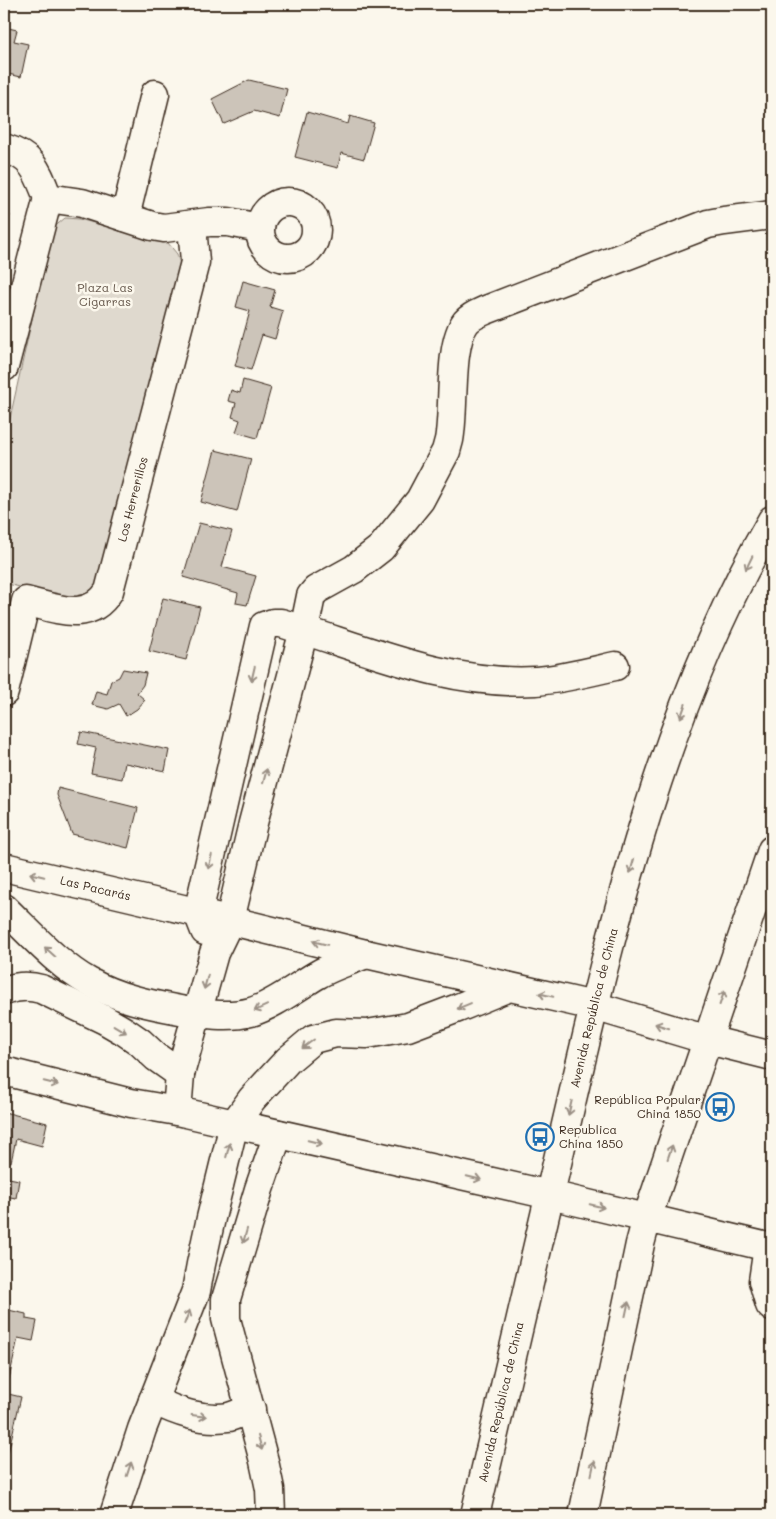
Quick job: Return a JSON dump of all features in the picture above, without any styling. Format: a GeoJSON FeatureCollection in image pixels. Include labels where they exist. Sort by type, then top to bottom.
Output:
{"type":"FeatureCollection","features":[{"type":"Feature","properties":{"kind":"street"},"geometry":{"type":"LineString","coordinates":[[125,217],[155,94]]}},
{"type":"Feature","properties":{"kind":"street"},"geometry":{"type":"LineString","coordinates":[[4,148],[18,152],[30,162],[39,176],[48,198],[4,367]]}},
{"type":"Feature","properties":{"kind":"street"},"geometry":{"type":"LineString","coordinates":[[48,198],[82,203],[164,228],[209,222],[228,222],[260,228]]}},
{"type":"Feature","properties":{"kind":"street"},"geometry":{"type":"LineString","coordinates":[[177,1111],[180,1074],[214,953],[230,920],[253,823],[304,630],[310,596],[316,590],[354,569],[381,548],[427,489],[446,451],[449,440],[456,346],[459,335],[468,320],[486,310],[708,224],[724,220],[772,215]]}},
{"type":"Feature","properties":{"kind":"street","name":"Los Herrerillos"},"geometry":{"type":"LineString","coordinates":[[4,692],[15,598],[72,612],[90,609],[103,600],[109,591],[195,262],[192,225]]}},
{"type":"Feature","properties":{"kind":"street","name":"Avenida República de China"},"geometry":{"type":"LineString","coordinates":[[475,1515],[594,1006],[636,850],[692,687],[742,576],[772,520]]}},
{"type":"Feature","properties":{"kind":"street"},"geometry":{"type":"LineString","coordinates":[[214,953],[193,911],[264,626],[272,623],[281,623],[389,658],[456,676],[495,680],[536,681],[570,676],[614,666]]}},
{"type":"Feature","properties":{"kind":"street"},"geometry":{"type":"LineString","coordinates":[[583,1515],[638,1254],[648,1218],[772,850]]}},
{"type":"Feature","properties":{"kind":"street","name":"Las Pacarás"},"geometry":{"type":"LineString","coordinates":[[4,867],[366,954],[594,1006],[708,1040],[772,1056]]}},
{"type":"Feature","properties":{"kind":"street"},"geometry":{"type":"LineString","coordinates":[[4,908],[52,955],[88,982],[122,997],[198,1013],[230,1015],[252,1012],[320,973],[366,954]]}},
{"type":"Feature","properties":{"kind":"street"},"geometry":{"type":"LineString","coordinates":[[4,991],[20,986],[31,986],[41,989],[124,1031],[180,1074]]}},
{"type":"Feature","properties":{"kind":"street"},"geometry":{"type":"LineString","coordinates":[[114,1515],[142,1429],[196,1291],[234,1124],[252,1099],[288,1060],[312,1039],[336,1033],[367,1034],[408,1027],[509,987]]}},
{"type":"Feature","properties":{"kind":"street"},"geometry":{"type":"LineString","coordinates":[[4,1071],[131,1103],[177,1111],[550,1195],[770,1248],[763,1281],[772,1307]]}},
{"type":"Feature","properties":{"kind":"street"},"geometry":{"type":"LineString","coordinates":[[271,1515],[270,1488],[251,1409],[226,1319],[226,1299],[259,1189],[278,1134]]}},
{"type":"Feature","properties":{"kind":"street"},"geometry":{"type":"LineString","coordinates":[[153,1400],[171,1409],[198,1417],[230,1416],[251,1409]]}},
{"type":"Feature","properties":{"kind":"green space","name":"Plaza Las Cigarras"},"geometry":{"type":"Polygon","coordinates":[[[65,218],[79,219],[168,243],[177,254],[181,267],[95,593],[78,602],[4,583],[4,445],[52,229],[65,218]]]}},
{"type":"Feature","properties":{"kind":"building"},"geometry":{"type":"Polygon","coordinates":[[[4,27],[17,30],[14,41],[28,44],[21,77],[4,73],[4,27]]]}},
{"type":"Feature","properties":{"kind":"building"},"geometry":{"type":"Polygon","coordinates":[[[249,80],[287,89],[280,118],[254,111],[224,124],[212,99],[249,80]]]}},
{"type":"Feature","properties":{"kind":"building"},"geometry":{"type":"Polygon","coordinates":[[[307,112],[348,124],[350,116],[374,123],[364,159],[341,153],[338,168],[295,157],[307,112]]]}},
{"type":"Feature","properties":{"kind":"building"},"geometry":{"type":"Polygon","coordinates":[[[4,214],[10,215],[4,242],[4,214]]]}},
{"type":"Feature","properties":{"kind":"building"},"geometry":{"type":"Polygon","coordinates":[[[243,281],[275,290],[270,307],[283,311],[275,339],[262,335],[251,370],[235,366],[250,311],[236,307],[243,281]]]}},
{"type":"Feature","properties":{"kind":"building"},"geometry":{"type":"Polygon","coordinates":[[[243,380],[271,388],[257,438],[236,432],[240,420],[232,417],[236,403],[228,401],[231,390],[240,393],[243,380]]]}},
{"type":"Feature","properties":{"kind":"building"},"geometry":{"type":"Polygon","coordinates":[[[215,450],[251,459],[237,512],[201,502],[215,450]]]}},
{"type":"Feature","properties":{"kind":"building"},"geometry":{"type":"Polygon","coordinates":[[[199,523],[232,531],[222,567],[256,576],[247,605],[236,603],[238,593],[183,577],[199,523]]]}},
{"type":"Feature","properties":{"kind":"building"},"geometry":{"type":"Polygon","coordinates":[[[163,598],[200,607],[186,660],[149,651],[163,598]]]}},
{"type":"Feature","properties":{"kind":"building"},"geometry":{"type":"Polygon","coordinates":[[[123,669],[146,673],[143,685],[137,693],[145,700],[137,709],[126,716],[119,704],[108,709],[92,705],[96,691],[107,694],[111,681],[119,677],[123,669]]]}},
{"type":"Feature","properties":{"kind":"building"},"geometry":{"type":"Polygon","coordinates":[[[81,732],[169,750],[165,771],[125,763],[122,779],[91,773],[96,748],[78,744],[81,732]]]}},
{"type":"Feature","properties":{"kind":"building"},"geometry":{"type":"Polygon","coordinates":[[[58,788],[138,808],[128,848],[72,834],[57,795],[58,788]]]}},
{"type":"Feature","properties":{"kind":"building"},"geometry":{"type":"Polygon","coordinates":[[[4,1112],[47,1123],[42,1146],[16,1139],[11,1162],[4,1160],[4,1112]]]}},
{"type":"Feature","properties":{"kind":"building"},"geometry":{"type":"Polygon","coordinates":[[[4,1177],[19,1180],[16,1198],[4,1196],[4,1177]]]}},
{"type":"Feature","properties":{"kind":"building"},"geometry":{"type":"Polygon","coordinates":[[[4,1309],[26,1314],[26,1319],[37,1321],[33,1341],[18,1338],[9,1379],[4,1377],[4,1309]]]}},
{"type":"Feature","properties":{"kind":"building"},"geometry":{"type":"Polygon","coordinates":[[[4,1393],[21,1397],[8,1453],[4,1453],[4,1393]]]}},
{"type":"Feature","properties":{"kind":"place","name":"República Popular China 1850"},"geometry":{"type":"Point","coordinates":[720,1107]}},
{"type":"Feature","properties":{"kind":"place","name":"Republica China 1850"},"geometry":{"type":"Point","coordinates":[540,1137]}}]}
